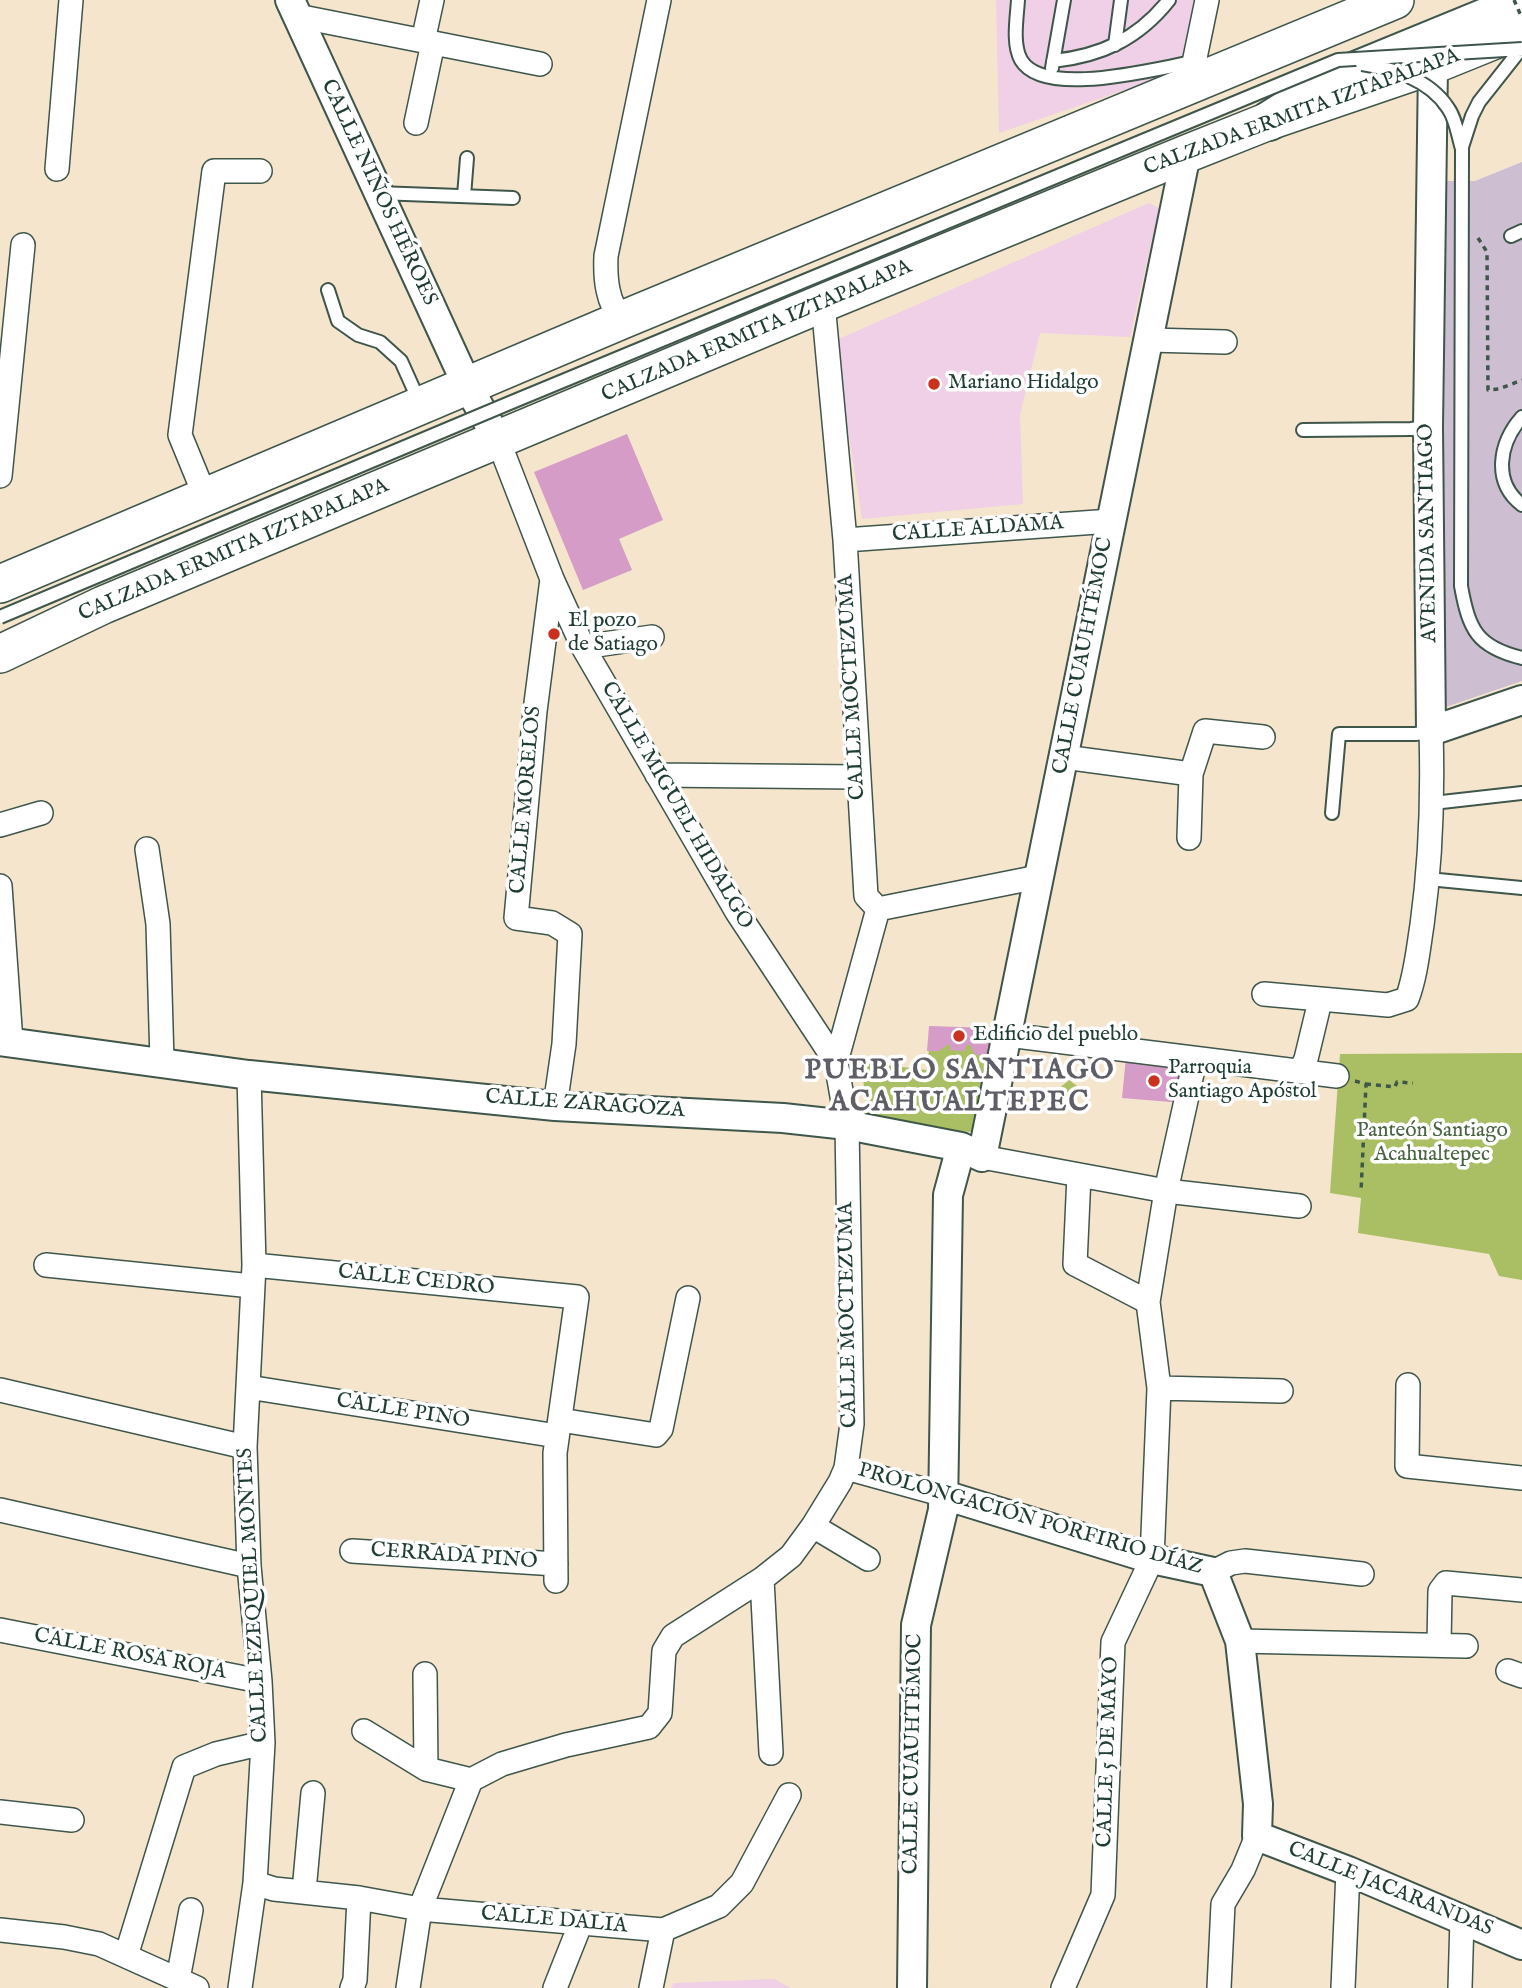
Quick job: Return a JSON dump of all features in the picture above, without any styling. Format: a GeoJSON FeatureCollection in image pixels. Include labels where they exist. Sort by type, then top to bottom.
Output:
{"type":"FeatureCollection","features":[{"type":"Feature","properties":{"kind":"highway"},"geometry":{"type":"LineString","coordinates":[[1269,121],[1334,80],[1519,31]]}},
{"type":"Feature","properties":{"kind":"main road"},"geometry":{"type":"LineString","coordinates":[[0,584],[1192,74],[1395,0]]}},
{"type":"Feature","properties":{"kind":"main road","name":"CALZADA ERMITA IZTAPALAPA"},"geometry":{"type":"LineString","coordinates":[[0,654],[103,605],[1186,154],[1269,121],[1433,65],[1519,31]]}},
{"type":"Feature","properties":{"kind":"street"},"geometry":{"type":"LineString","coordinates":[[57,169],[71,0]]}},
{"type":"Feature","properties":{"kind":"street"},"geometry":{"type":"LineString","coordinates":[[416,123],[432,0]]}},
{"type":"Feature","properties":{"kind":"street"},"geometry":{"type":"LineString","coordinates":[[622,320],[615,312],[607,288],[606,256],[659,0]]}},
{"type":"Feature","properties":{"kind":"street"},"geometry":{"type":"LineString","coordinates":[[1192,74],[1208,0]]}},
{"type":"Feature","properties":{"kind":"street"},"geometry":{"type":"LineString","coordinates":[[299,5],[428,42],[540,64]]}},
{"type":"Feature","properties":{"kind":"street","name":"CALLE NIÑOS HÉROES"},"geometry":{"type":"LineString","coordinates":[[299,5],[378,193],[467,385],[498,440]]}},
{"type":"Feature","properties":{"kind":"street","name":"AVENIDA SANTIAGO"},"geometry":{"type":"LineString","coordinates":[[1320,1001],[1388,1005],[1406,999],[1414,980],[1428,879],[1433,803],[1428,427],[1433,65]]}},
{"type":"Feature","properties":{"kind":"street","name":"CALLE CUAUHTÉMOC"},"geometry":{"type":"LineString","coordinates":[[912,1988],[916,1625],[943,1510],[948,1195],[972,1152],[1007,1035],[1186,154]]}},
{"type":"Feature","properties":{"kind":"street"},"geometry":{"type":"LineString","coordinates":[[205,496],[180,435],[214,172],[260,172]]}},
{"type":"Feature","properties":{"kind":"street"},"geometry":{"type":"LineString","coordinates":[[0,476],[23,245]]}},
{"type":"Feature","properties":{"kind":"street","name":"CALLE MOCTEZUMA"},"geometry":{"type":"LineString","coordinates":[[823,303],[845,540],[866,896],[878,909]]}},
{"type":"Feature","properties":{"kind":"street"},"geometry":{"type":"LineString","coordinates":[[1150,340],[1225,342]]}},
{"type":"Feature","properties":{"kind":"street","name":"CALLE MIGUEL HIDALGO"},"geometry":{"type":"LineString","coordinates":[[498,440],[552,579],[583,647],[737,912],[836,1062],[847,1125]]}},
{"type":"Feature","properties":{"kind":"street","name":"CALLE ALDAMA"},"geometry":{"type":"LineString","coordinates":[[845,540],[1111,521]]}},
{"type":"Feature","properties":{"kind":"street","name":"CALLE MORELOS"},"geometry":{"type":"LineString","coordinates":[[552,579],[535,711],[516,918],[552,923],[570,934],[564,1044],[555,1106]]}},
{"type":"Feature","properties":{"kind":"street"},"geometry":{"type":"LineString","coordinates":[[583,647],[652,637]]}},
{"type":"Feature","properties":{"kind":"street"},"geometry":{"type":"LineString","coordinates":[[1431,731],[1522,700]]}},
{"type":"Feature","properties":{"kind":"street"},"geometry":{"type":"LineString","coordinates":[[1189,838],[1191,774],[1205,731],[1263,737]]}},
{"type":"Feature","properties":{"kind":"street"},"geometry":{"type":"LineString","coordinates":[[1064,757],[1191,774]]}},
{"type":"Feature","properties":{"kind":"street"},"geometry":{"type":"LineString","coordinates":[[657,775],[858,777]]}},
{"type":"Feature","properties":{"kind":"street"},"geometry":{"type":"LineString","coordinates":[[0,825],[41,813]]}},
{"type":"Feature","properties":{"kind":"street"},"geometry":{"type":"LineString","coordinates":[[147,849],[158,924],[162,1061]]}},
{"type":"Feature","properties":{"kind":"street"},"geometry":{"type":"LineString","coordinates":[[836,1062],[878,909],[1038,877]]}},
{"type":"Feature","properties":{"kind":"street"},"geometry":{"type":"LineString","coordinates":[[0,886],[5,1041]]}},
{"type":"Feature","properties":{"kind":"street"},"geometry":{"type":"LineString","coordinates":[[1264,994],[1320,1001],[1306,1059],[1300,1072]]}},
{"type":"Feature","properties":{"kind":"street"},"geometry":{"type":"LineString","coordinates":[[1007,1035],[1336,1076]]}},
{"type":"Feature","properties":{"kind":"street","name":"CALLE ZARAGOZA"},"geometry":{"type":"LineString","coordinates":[[5,1041],[248,1075],[555,1106],[783,1118],[847,1125],[1166,1191],[1300,1206]]}},
{"type":"Feature","properties":{"kind":"street","name":"CALLE 5 DE MAYO"},"geometry":{"type":"LineString","coordinates":[[1063,1988],[1103,1895],[1113,1642],[1152,1559],[1158,1388],[1148,1302],[1166,1191],[1195,1060]]}},
{"type":"Feature","properties":{"kind":"street","name":"CALLE EZEQUIEL MONTES"},"geometry":{"type":"LineString","coordinates":[[240,1988],[255,1883],[263,1743],[249,1566],[245,1447],[253,1276],[248,1075]]}},
{"type":"Feature","properties":{"kind":"street","name":"CALLE MOCTEZUMA"},"geometry":{"type":"LineString","coordinates":[[471,1780],[502,1764],[566,1745],[649,1727],[660,1713],[664,1651],[673,1636],[762,1579],[791,1556],[840,1482],[846,1468],[852,1424],[847,1125]]}},
{"type":"Feature","properties":{"kind":"street"},"geometry":{"type":"LineString","coordinates":[[1079,1175],[1075,1264],[1148,1302]]}},
{"type":"Feature","properties":{"kind":"street","name":"CALLE CEDRO"},"geometry":{"type":"LineString","coordinates":[[46,1265],[577,1297],[559,1428]]}},
{"type":"Feature","properties":{"kind":"street","name":"CALLE PINO"},"geometry":{"type":"LineString","coordinates":[[248,1387],[559,1428],[656,1435],[661,1429],[688,1298]]}},
{"type":"Feature","properties":{"kind":"street"},"geometry":{"type":"LineString","coordinates":[[1408,1385],[1408,1466],[1522,1478]]}},
{"type":"Feature","properties":{"kind":"street"},"geometry":{"type":"LineString","coordinates":[[1158,1388],[1281,1391]]}},
{"type":"Feature","properties":{"kind":"street"},"geometry":{"type":"LineString","coordinates":[[0,1390],[245,1447]]}},
{"type":"Feature","properties":{"kind":"street","name":"CERRADA PINO"},"geometry":{"type":"LineString","coordinates":[[352,1550],[556,1572],[555,1453],[559,1428]]}},
{"type":"Feature","properties":{"kind":"street","name":"PROLONGACIÓN PORFIRIO DÍAZ"},"geometry":{"type":"LineString","coordinates":[[846,1468],[1152,1559],[1213,1572]]}},
{"type":"Feature","properties":{"kind":"street"},"geometry":{"type":"LineString","coordinates":[[0,1510],[249,1566]]}},
{"type":"Feature","properties":{"kind":"street"},"geometry":{"type":"LineString","coordinates":[[813,1526],[868,1559]]}},
{"type":"Feature","properties":{"kind":"street"},"geometry":{"type":"LineString","coordinates":[[1219,1988],[1223,1904],[1243,1870],[1257,1836],[1258,1804],[1240,1641],[1213,1572],[1231,1563],[1245,1561],[1362,1574]]}},
{"type":"Feature","properties":{"kind":"street"},"geometry":{"type":"LineString","coordinates":[[762,1579],[771,1753]]}},
{"type":"Feature","properties":{"kind":"street"},"geometry":{"type":"LineString","coordinates":[[1438,1645],[1440,1591],[1446,1583],[1522,1590]]}},
{"type":"Feature","properties":{"kind":"street","name":"CALLE ROSA ROJA"},"geometry":{"type":"LineString","coordinates":[[0,1630],[260,1681]]}},
{"type":"Feature","properties":{"kind":"street"},"geometry":{"type":"LineString","coordinates":[[1240,1641],[1466,1646]]}},
{"type":"Feature","properties":{"kind":"street"},"geometry":{"type":"LineString","coordinates":[[425,1674],[426,1769]]}},
{"type":"Feature","properties":{"kind":"street"},"geometry":{"type":"LineString","coordinates":[[364,1731],[426,1769],[471,1780],[420,1909],[408,1988]]}},
{"type":"Feature","properties":{"kind":"street"},"geometry":{"type":"LineString","coordinates":[[126,1956],[184,1767],[216,1754],[263,1743]]}},
{"type":"Feature","properties":{"kind":"street"},"geometry":{"type":"LineString","coordinates":[[304,1891],[313,1793]]}},
{"type":"Feature","properties":{"kind":"street","name":"CALLE DALIA"},"geometry":{"type":"LineString","coordinates":[[255,1883],[274,1889],[359,1898],[420,1909],[580,1925],[663,1930],[719,1906],[742,1883],[789,1795]]}},
{"type":"Feature","properties":{"kind":"street"},"geometry":{"type":"LineString","coordinates":[[0,1812],[72,1820]]}},
{"type":"Feature","properties":{"kind":"street","name":"CALLE JACARANDAS"},"geometry":{"type":"LineString","coordinates":[[1257,1836],[1348,1871],[1522,1945]]}},
{"type":"Feature","properties":{"kind":"street"},"geometry":{"type":"LineString","coordinates":[[1343,1988],[1348,1871]]}},
{"type":"Feature","properties":{"kind":"street"},"geometry":{"type":"LineString","coordinates":[[352,1988],[355,1980],[359,1898]]}},
{"type":"Feature","properties":{"kind":"street"},"geometry":{"type":"LineString","coordinates":[[0,1930],[99,1944],[187,1983],[191,1910]]}},
{"type":"Feature","properties":{"kind":"street"},"geometry":{"type":"LineString","coordinates":[[1460,1988],[1462,1919]]}},
{"type":"Feature","properties":{"kind":"street"},"geometry":{"type":"LineString","coordinates":[[555,1988],[580,1925]]}},
{"type":"Feature","properties":{"kind":"street"},"geometry":{"type":"LineString","coordinates":[[651,1988],[663,1930]]}},
{"type":"Feature","properties":{"kind":"lane"},"geometry":{"type":"LineString","coordinates":[[1018,0],[1016,40],[1020,59],[1031,70],[1050,78],[1088,80],[1192,74]]}},
{"type":"Feature","properties":{"kind":"lane"},"geometry":{"type":"LineString","coordinates":[[1050,78],[1065,0]]}},
{"type":"Feature","properties":{"kind":"lane"},"geometry":{"type":"LineString","coordinates":[[1115,45],[1121,0]]}},
{"type":"Feature","properties":{"kind":"lane"},"geometry":{"type":"LineString","coordinates":[[1053,61],[1084,58],[1115,45],[1139,32],[1168,0]]}},
{"type":"Feature","properties":{"kind":"lane"},"geometry":{"type":"LineString","coordinates":[[0,617],[524,396],[1338,60],[1519,31]]}},
{"type":"Feature","properties":{"kind":"lane"},"geometry":{"type":"LineString","coordinates":[[1519,31],[1472,116],[1462,149],[1461,586],[1466,616],[1474,634],[1503,653],[1522,658]]}},
{"type":"Feature","properties":{"kind":"lane"},"geometry":{"type":"LineString","coordinates":[[1084,58],[1088,80]]}},
{"type":"Feature","properties":{"kind":"lane"},"geometry":{"type":"LineString","coordinates":[[1338,60],[1396,70],[1435,93],[1449,108],[1462,149]]}},
{"type":"Feature","properties":{"kind":"lane"},"geometry":{"type":"LineString","coordinates":[[464,196],[467,158]]}},
{"type":"Feature","properties":{"kind":"lane"},"geometry":{"type":"LineString","coordinates":[[378,193],[513,198]]}},
{"type":"Feature","properties":{"kind":"lane"},"geometry":{"type":"LineString","coordinates":[[328,290],[338,321],[358,335],[380,342],[401,361],[421,405]]}},
{"type":"Feature","properties":{"kind":"lane"},"geometry":{"type":"LineString","coordinates":[[1522,417],[1504,448],[1501,462],[1508,491],[1522,505]]}},
{"type":"Feature","properties":{"kind":"lane"},"geometry":{"type":"LineString","coordinates":[[1303,430],[1428,427]]}},
{"type":"Feature","properties":{"kind":"lane"},"geometry":{"type":"LineString","coordinates":[[1332,813],[1339,734],[1416,734],[1431,731]]}},
{"type":"Feature","properties":{"kind":"lane"},"geometry":{"type":"LineString","coordinates":[[1433,803],[1522,793]]}},
{"type":"Feature","properties":{"kind":"lane"},"geometry":{"type":"LineString","coordinates":[[1428,879],[1522,888]]}},
{"type":"Feature","properties":{"kind":"path"},"geometry":{"type":"LineString","coordinates":[[1476,234],[1487,252],[1488,390],[1499,389],[1522,380]]}},
{"type":"Feature","properties":{"kind":"path"},"geometry":{"type":"LineString","coordinates":[[1336,1076],[1366,1084],[1395,1087],[1397,1082],[1413,1083]]}},
{"type":"Feature","properties":{"kind":"path"},"geometry":{"type":"LineString","coordinates":[[1361,1192],[1366,1084]]}},
{"type":"Feature","properties":{"kind":"shaded area"},"geometry":{"type":"Polygon","coordinates":[[[996,0],[1199,0],[1189,68],[999,133],[996,0]]]}},
{"type":"Feature","properties":{"kind":"shaded area"},"geometry":{"type":"Polygon","coordinates":[[[1522,162],[1522,681],[1443,708],[1445,181],[1475,181],[1522,162]]]}},
{"type":"Feature","properties":{"kind":"shaded area","name":"Mariano Hidalgo"},"geometry":{"type":"Polygon","coordinates":[[[1149,203],[1159,208],[1130,337],[1040,333],[1020,415],[1023,504],[862,519],[834,341],[1149,203]]]}},
{"type":"Feature","properties":{"kind":"shaded area"},"geometry":{"type":"Polygon","coordinates":[[[774,1979],[791,1988],[671,1988],[674,1983],[774,1979]]]}},
{"type":"Feature","properties":{"kind":"green space"},"geometry":{"type":"Polygon","coordinates":[[[931,1027],[999,1034],[977,1130],[969,1132],[868,1120],[861,1062],[927,1070],[931,1027]]]}},
{"type":"Feature","properties":{"kind":"green space","name":"Panteón Santiago Acahualtepec"},"geometry":{"type":"Polygon","coordinates":[[[1522,1053],[1522,1280],[1499,1276],[1489,1254],[1358,1233],[1361,1198],[1330,1193],[1340,1054],[1522,1053]]]}},
{"type":"Feature","properties":{"kind":"green space"},"geometry":{"type":"Polygon","coordinates":[[[1069,1080],[1084,1091],[1070,1102],[1057,1090],[1069,1080]]]}},
{"type":"Feature","properties":{"kind":"building"},"geometry":{"type":"Polygon","coordinates":[[[627,434],[663,520],[619,539],[632,570],[583,590],[534,472],[627,434]]]}},
{"type":"Feature","properties":{"kind":"building","name":"Edificio del pueblo"},"geometry":{"type":"Polygon","coordinates":[[[929,1026],[989,1028],[988,1055],[975,1055],[970,1045],[966,1045],[965,1051],[950,1050],[950,1045],[947,1045],[939,1051],[927,1051],[929,1026]]]}},
{"type":"Feature","properties":{"kind":"building","name":"Parroquia Santiago Apóstol"},"geometry":{"type":"Polygon","coordinates":[[[1126,1057],[1186,1063],[1183,1103],[1122,1098],[1126,1057]]]}},
{"type":"Feature","properties":{"kind":"place","name":"Mariano Hidalgo"},"geometry":{"type":"Point","coordinates":[934,384]}},
{"type":"Feature","properties":{"kind":"place","name":"El pozo de Satiago"},"geometry":{"type":"Point","coordinates":[554,634]}},
{"type":"Feature","properties":{"kind":"place","name":"Edificio del pueblo"},"geometry":{"type":"Point","coordinates":[959,1036]}},
{"type":"Feature","properties":{"kind":"place","name":"Parroquia Santiago Apóstol"},"geometry":{"type":"Point","coordinates":[1154,1081]}},
{"type":"Feature","properties":{"kind":"district","name":"PUEBLO SANTIAGO ACAHUALTEPEC"},"geometry":{"type":"Point","coordinates":[960,1088]}}]}
